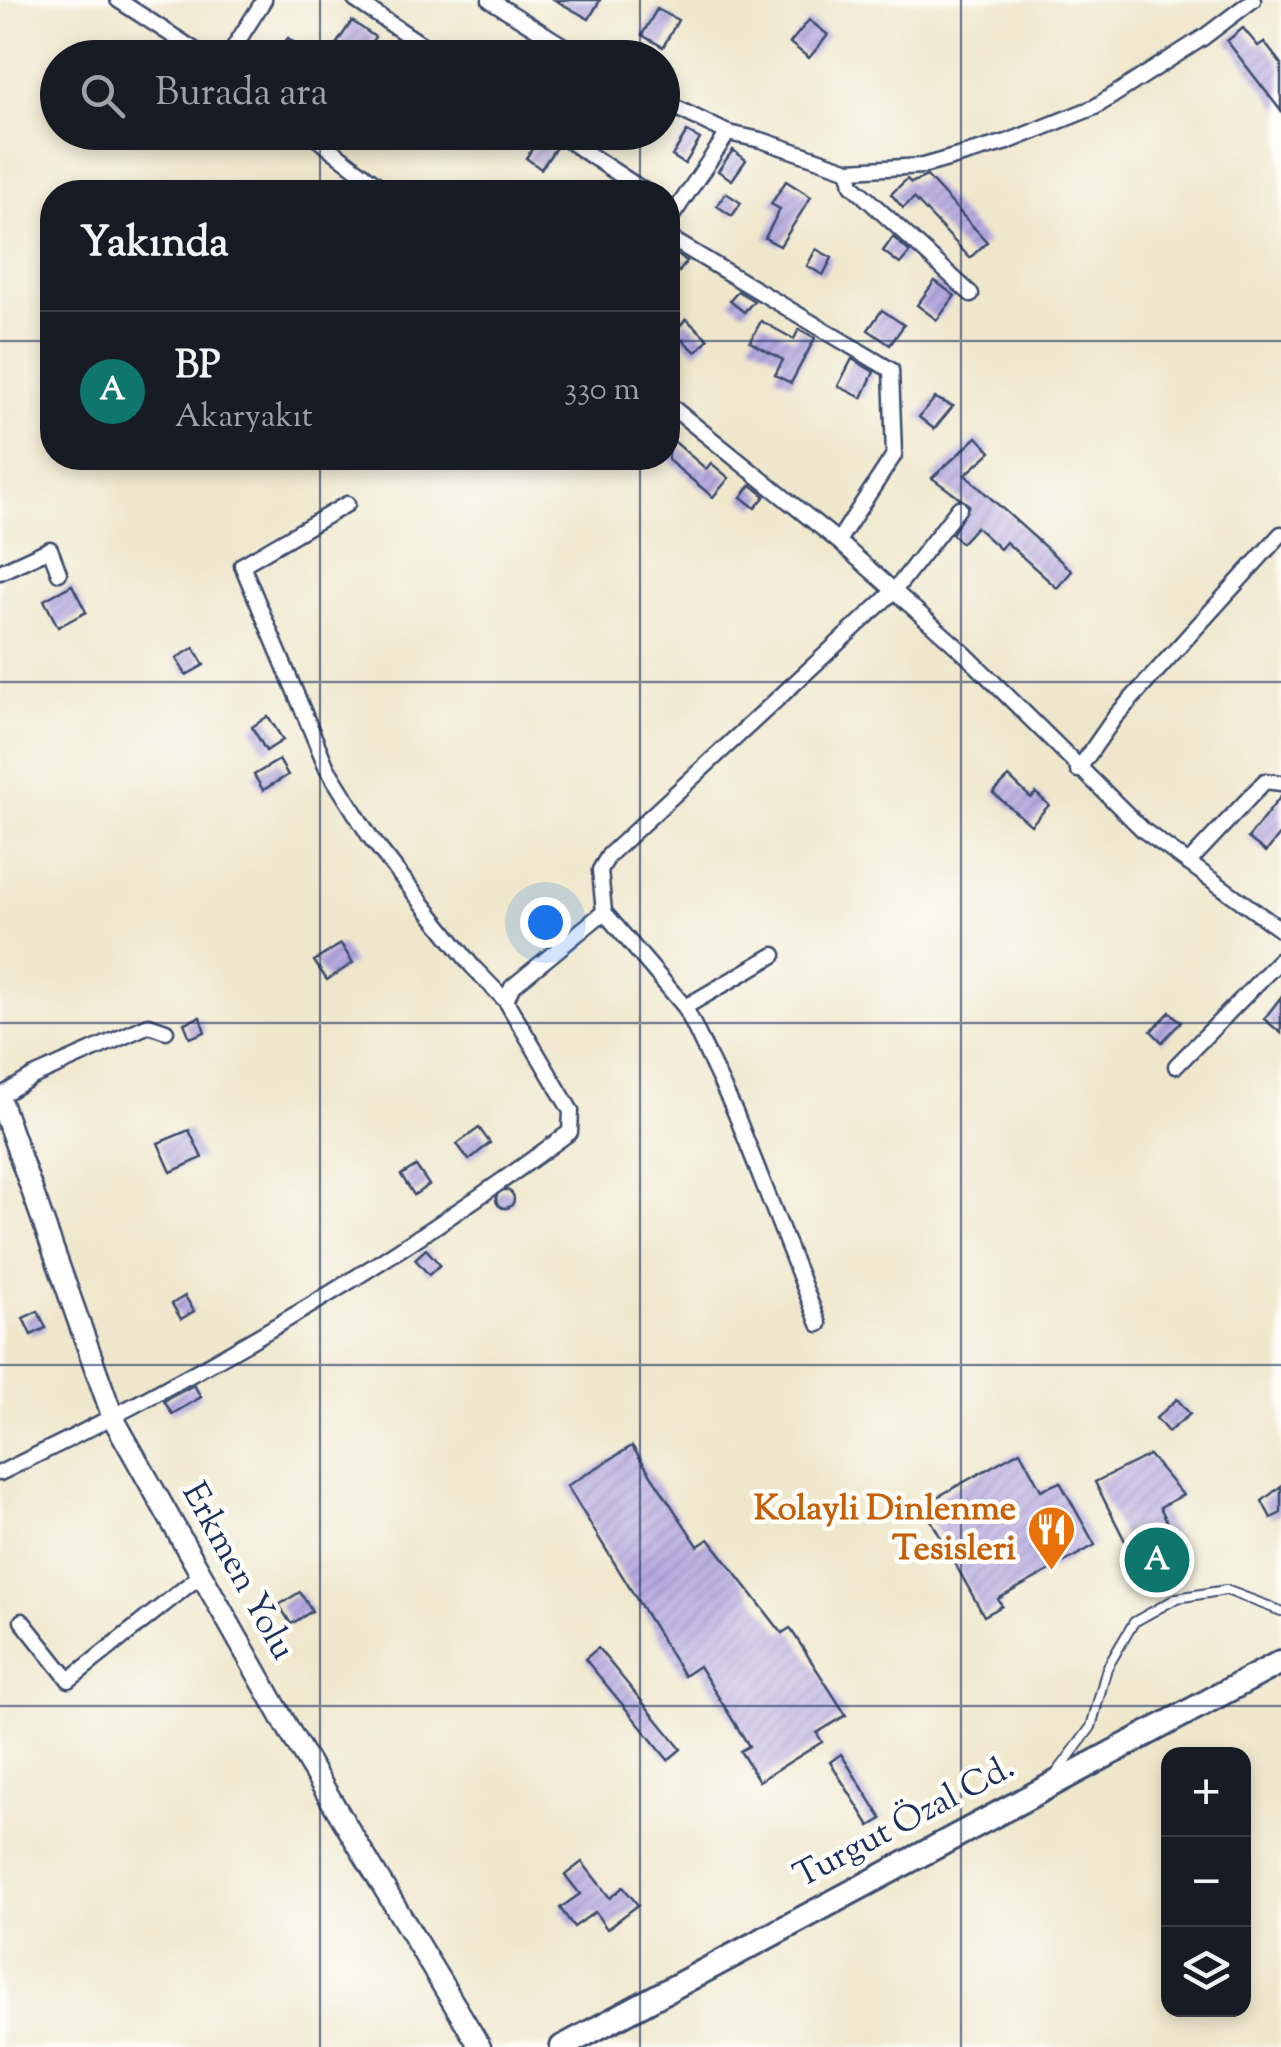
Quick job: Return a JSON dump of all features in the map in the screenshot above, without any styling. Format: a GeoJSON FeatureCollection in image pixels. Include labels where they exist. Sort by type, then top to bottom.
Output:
{"type":"FeatureCollection","features":[{"type":"Feature","properties":{"kind":"main road","name":"Turgut Özal Cd."},"geometry":{"type":"LineString","coordinates":[[562,2047],[1281,1662]]}},
{"type":"Feature","properties":{"kind":"street"},"geometry":{"type":"LineString","coordinates":[[118,0],[179,40]]}},
{"type":"Feature","properties":{"kind":"street"},"geometry":{"type":"LineString","coordinates":[[238,40],[264,0]]}},
{"type":"Feature","properties":{"kind":"street"},"geometry":{"type":"LineString","coordinates":[[355,0],[415,40]]}},
{"type":"Feature","properties":{"kind":"street"},"geometry":{"type":"LineString","coordinates":[[490,0],[554,40]]}},
{"type":"Feature","properties":{"kind":"street"},"geometry":{"type":"LineString","coordinates":[[680,110],[728,133],[849,170],[923,166],[1007,142],[1096,107],[1253,0]]}},
{"type":"Feature","properties":{"kind":"street"},"geometry":{"type":"LineString","coordinates":[[680,200],[728,133]]}},
{"type":"Feature","properties":{"kind":"street"},"geometry":{"type":"LineString","coordinates":[[332,150],[371,180]]}},
{"type":"Feature","properties":{"kind":"street"},"geometry":{"type":"LineString","coordinates":[[582,150],[628,180]]}},
{"type":"Feature","properties":{"kind":"street"},"geometry":{"type":"LineString","coordinates":[[849,170],[852,185],[971,294]]}},
{"type":"Feature","properties":{"kind":"street"},"geometry":{"type":"LineString","coordinates":[[680,243],[891,370],[894,455],[838,541]]}},
{"type":"Feature","properties":{"kind":"street"},"geometry":{"type":"LineString","coordinates":[[680,414],[838,541],[966,654],[1078,770],[1143,830],[1281,930]]}},
{"type":"Feature","properties":{"kind":"street"},"geometry":{"type":"LineString","coordinates":[[0,1472],[113,1418],[331,1295],[570,1132],[571,1111],[506,1001],[472,966],[370,837],[327,768],[242,565],[348,504]]}},
{"type":"Feature","properties":{"kind":"street"},"geometry":{"type":"LineString","coordinates":[[819,1324],[735,1112],[684,1007],[604,912],[600,870],[609,855],[894,591],[959,508]]}},
{"type":"Feature","properties":{"kind":"street"},"geometry":{"type":"LineString","coordinates":[[1078,770],[1114,718],[1281,534]]}},
{"type":"Feature","properties":{"kind":"street"},"geometry":{"type":"LineString","coordinates":[[0,572],[50,549],[59,574]]}},
{"type":"Feature","properties":{"kind":"street"},"geometry":{"type":"LineString","coordinates":[[1188,864],[1265,780],[1281,783]]}},
{"type":"Feature","properties":{"kind":"street"},"geometry":{"type":"LineString","coordinates":[[506,1001],[512,987],[604,912]]}},
{"type":"Feature","properties":{"kind":"street"},"geometry":{"type":"LineString","coordinates":[[684,1007],[774,954]]}},
{"type":"Feature","properties":{"kind":"street"},"geometry":{"type":"LineString","coordinates":[[1176,1066],[1281,959]]}},
{"type":"Feature","properties":{"kind":"street"},"geometry":{"type":"LineString","coordinates":[[0,1098],[32,1077],[150,1025],[166,1031]]}},
{"type":"Feature","properties":{"kind":"street","name":"Erkmen Yolu"},"geometry":{"type":"LineString","coordinates":[[0,1098],[113,1418],[292,1737],[480,2047]]}},
{"type":"Feature","properties":{"kind":"street"},"geometry":{"type":"LineString","coordinates":[[22,1621],[68,1680],[201,1574]]}},
{"type":"Feature","properties":{"kind":"lane"},"geometry":{"type":"LineString","coordinates":[[1042,1790],[1091,1727],[1107,1668],[1134,1622],[1176,1598],[1226,1590],[1281,1611]]}},
{"type":"Feature","properties":{"kind":"building"},"geometry":{"type":"Polygon","coordinates":[[[555,0],[600,0],[589,19],[555,0]]]}},
{"type":"Feature","properties":{"kind":"building"},"geometry":{"type":"Polygon","coordinates":[[[657,9],[678,20],[667,40],[651,40],[642,35],[657,9]]]}},
{"type":"Feature","properties":{"kind":"building"},"geometry":{"type":"Polygon","coordinates":[[[809,20],[828,35],[809,58],[790,43],[809,20]]]}},
{"type":"Feature","properties":{"kind":"building"},"geometry":{"type":"Polygon","coordinates":[[[352,21],[375,37],[373,40],[339,40],[352,21]]]}},
{"type":"Feature","properties":{"kind":"building"},"geometry":{"type":"Polygon","coordinates":[[[1243,28],[1258,46],[1264,42],[1281,64],[1281,111],[1227,41],[1243,28]]]}},
{"type":"Feature","properties":{"kind":"building"},"geometry":{"type":"Polygon","coordinates":[[[687,132],[700,139],[685,164],[672,156],[680,150],[687,132]]]}},
{"type":"Feature","properties":{"kind":"building"},"geometry":{"type":"Polygon","coordinates":[[[532,150],[554,150],[541,169],[526,158],[532,150]]]}},
{"type":"Feature","properties":{"kind":"building"},"geometry":{"type":"Polygon","coordinates":[[[733,150],[746,160],[732,180],[718,171],[733,150]]]}},
{"type":"Feature","properties":{"kind":"building"},"geometry":{"type":"Polygon","coordinates":[[[927,176],[987,242],[970,258],[914,198],[903,208],[891,194],[907,179],[911,183],[927,176]]]}},
{"type":"Feature","properties":{"kind":"building"},"geometry":{"type":"Polygon","coordinates":[[[786,181],[811,197],[780,246],[765,238],[780,209],[771,204],[786,181]]]}},
{"type":"Feature","properties":{"kind":"building"},"geometry":{"type":"Polygon","coordinates":[[[726,193],[741,203],[732,216],[717,206],[726,193]]]}},
{"type":"Feature","properties":{"kind":"building"},"geometry":{"type":"Polygon","coordinates":[[[893,237],[910,252],[900,264],[883,251],[893,237]]]}},
{"type":"Feature","properties":{"kind":"building"},"geometry":{"type":"Polygon","coordinates":[[[816,249],[832,258],[823,275],[807,266],[816,249]]]}},
{"type":"Feature","properties":{"kind":"building"},"geometry":{"type":"Polygon","coordinates":[[[935,281],[955,296],[937,320],[917,305],[935,281]]]}},
{"type":"Feature","properties":{"kind":"building"},"geometry":{"type":"Polygon","coordinates":[[[738,291],[754,301],[744,312],[730,301],[738,291]]]}},
{"type":"Feature","properties":{"kind":"building"},"geometry":{"type":"Polygon","coordinates":[[[882,310],[904,325],[890,345],[868,330],[882,310]]]}},
{"type":"Feature","properties":{"kind":"building"},"geometry":{"type":"Polygon","coordinates":[[[686,319],[708,339],[696,352],[680,338],[680,326],[686,319]]]}},
{"type":"Feature","properties":{"kind":"building"},"geometry":{"type":"Polygon","coordinates":[[[761,321],[794,339],[799,329],[815,338],[791,383],[775,375],[783,360],[750,342],[761,321]]]}},
{"type":"Feature","properties":{"kind":"building"},"geometry":{"type":"Polygon","coordinates":[[[852,359],[874,372],[862,398],[838,386],[852,359]]]}},
{"type":"Feature","properties":{"kind":"building"},"geometry":{"type":"Polygon","coordinates":[[[935,398],[953,406],[934,429],[919,417],[935,398]]]}},
{"type":"Feature","properties":{"kind":"building"},"geometry":{"type":"Polygon","coordinates":[[[977,437],[991,452],[965,475],[1072,571],[1057,588],[1006,542],[1000,549],[976,527],[961,543],[952,534],[969,505],[932,478],[977,437]]]}},
{"type":"Feature","properties":{"kind":"building"},"geometry":{"type":"Polygon","coordinates":[[[680,446],[706,469],[711,463],[729,478],[713,497],[680,470],[680,446]]]}},
{"type":"Feature","properties":{"kind":"building"},"geometry":{"type":"Polygon","coordinates":[[[751,485],[765,496],[755,508],[741,497],[751,485]]]}},
{"type":"Feature","properties":{"kind":"building"},"geometry":{"type":"Polygon","coordinates":[[[72,585],[86,612],[58,627],[44,600],[72,585]]]}},
{"type":"Feature","properties":{"kind":"building"},"geometry":{"type":"Polygon","coordinates":[[[194,648],[204,665],[186,675],[176,658],[194,648]]]}},
{"type":"Feature","properties":{"kind":"building"},"geometry":{"type":"Polygon","coordinates":[[[268,716],[283,740],[266,751],[252,727],[268,716]]]}},
{"type":"Feature","properties":{"kind":"building"},"geometry":{"type":"Polygon","coordinates":[[[279,760],[288,775],[263,790],[254,775],[279,760]]]}},
{"type":"Feature","properties":{"kind":"building"},"geometry":{"type":"Polygon","coordinates":[[[1009,777],[1031,798],[1036,793],[1049,805],[1031,825],[993,793],[1009,777]]]}},
{"type":"Feature","properties":{"kind":"building"},"geometry":{"type":"Polygon","coordinates":[[[1281,796],[1281,833],[1266,852],[1248,838],[1281,796]]]}},
{"type":"Feature","properties":{"kind":"building"},"geometry":{"type":"Polygon","coordinates":[[[341,944],[353,963],[327,980],[314,961],[341,944]]]}},
{"type":"Feature","properties":{"kind":"building"},"geometry":{"type":"Polygon","coordinates":[[[1281,997],[1281,1033],[1264,1019],[1281,997]]]}},
{"type":"Feature","properties":{"kind":"building"},"geometry":{"type":"Polygon","coordinates":[[[1170,1012],[1181,1022],[1162,1042],[1151,1031],[1170,1012]]]}},
{"type":"Feature","properties":{"kind":"building"},"geometry":{"type":"Polygon","coordinates":[[[200,1017],[205,1032],[190,1038],[184,1023],[200,1017]]]}},
{"type":"Feature","properties":{"kind":"building"},"geometry":{"type":"Polygon","coordinates":[[[479,1128],[490,1143],[469,1160],[457,1144],[479,1128]]]}},
{"type":"Feature","properties":{"kind":"building"},"geometry":{"type":"Polygon","coordinates":[[[189,1130],[202,1158],[171,1172],[158,1143],[189,1130]]]}},
{"type":"Feature","properties":{"kind":"building"},"geometry":{"type":"Polygon","coordinates":[[[416,1166],[429,1185],[414,1195],[401,1175],[416,1166]]]}},
{"type":"Feature","properties":{"kind":"building"},"geometry":{"type":"Polygon","coordinates":[[[505,1190],[514,1199],[505,1208],[496,1199],[505,1190]]]}},
{"type":"Feature","properties":{"kind":"building"},"geometry":{"type":"Polygon","coordinates":[[[426,1249],[440,1265],[429,1275],[415,1259],[426,1249]]]}},
{"type":"Feature","properties":{"kind":"building"},"geometry":{"type":"Polygon","coordinates":[[[185,1296],[194,1311],[181,1319],[172,1304],[185,1296]]]}},
{"type":"Feature","properties":{"kind":"building"},"geometry":{"type":"Polygon","coordinates":[[[38,1311],[46,1328],[31,1335],[23,1318],[38,1311]]]}},
{"type":"Feature","properties":{"kind":"building"},"geometry":{"type":"Polygon","coordinates":[[[194,1385],[201,1397],[172,1414],[164,1401],[194,1385]]]}},
{"type":"Feature","properties":{"kind":"building"},"geometry":{"type":"Polygon","coordinates":[[[1177,1399],[1190,1414],[1168,1432],[1156,1418],[1177,1399]]]}},
{"type":"Feature","properties":{"kind":"building"},"geometry":{"type":"Polygon","coordinates":[[[632,1446],[698,1546],[709,1539],[782,1633],[790,1628],[846,1715],[817,1733],[822,1742],[759,1781],[740,1751],[749,1746],[699,1666],[684,1676],[567,1486],[632,1446]]]}},
{"type":"Feature","properties":{"kind":"building"},"geometry":{"type":"Polygon","coordinates":[[[1020,1451],[1041,1490],[1060,1482],[1095,1545],[998,1599],[1002,1606],[984,1616],[931,1520],[938,1516],[930,1501],[1020,1451]]]}},
{"type":"Feature","properties":{"kind":"building"},"geometry":{"type":"Polygon","coordinates":[[[1149,1455],[1183,1495],[1160,1507],[1189,1565],[1148,1586],[1095,1482],[1149,1455]]]}},
{"type":"Feature","properties":{"kind":"building"},"geometry":{"type":"Polygon","coordinates":[[[1281,1486],[1281,1513],[1271,1518],[1262,1501],[1281,1486]]]}},
{"type":"Feature","properties":{"kind":"building"},"geometry":{"type":"Polygon","coordinates":[[[300,1592],[312,1611],[291,1624],[279,1605],[300,1592]]]}},
{"type":"Feature","properties":{"kind":"building"},"geometry":{"type":"Polygon","coordinates":[[[598,1648],[681,1749],[668,1760],[585,1659],[598,1648]]]}},
{"type":"Feature","properties":{"kind":"building"},"geometry":{"type":"Polygon","coordinates":[[[841,1754],[882,1819],[870,1826],[830,1762],[841,1754]]]}},
{"type":"Feature","properties":{"kind":"building"},"geometry":{"type":"Polygon","coordinates":[[[582,1862],[610,1898],[623,1887],[638,1905],[607,1929],[595,1912],[574,1927],[560,1908],[580,1894],[565,1875],[582,1862]]]}},
{"type":"Feature","properties":{"kind":"place","name":"BP"},"geometry":{"type":"Point","coordinates":[1157,1560]}},
{"type":"Feature","properties":{"kind":"place","name":"Kolayli Dinlenme Tesisleri"},"geometry":{"type":"Point","coordinates":[1051,1572]}}]}
